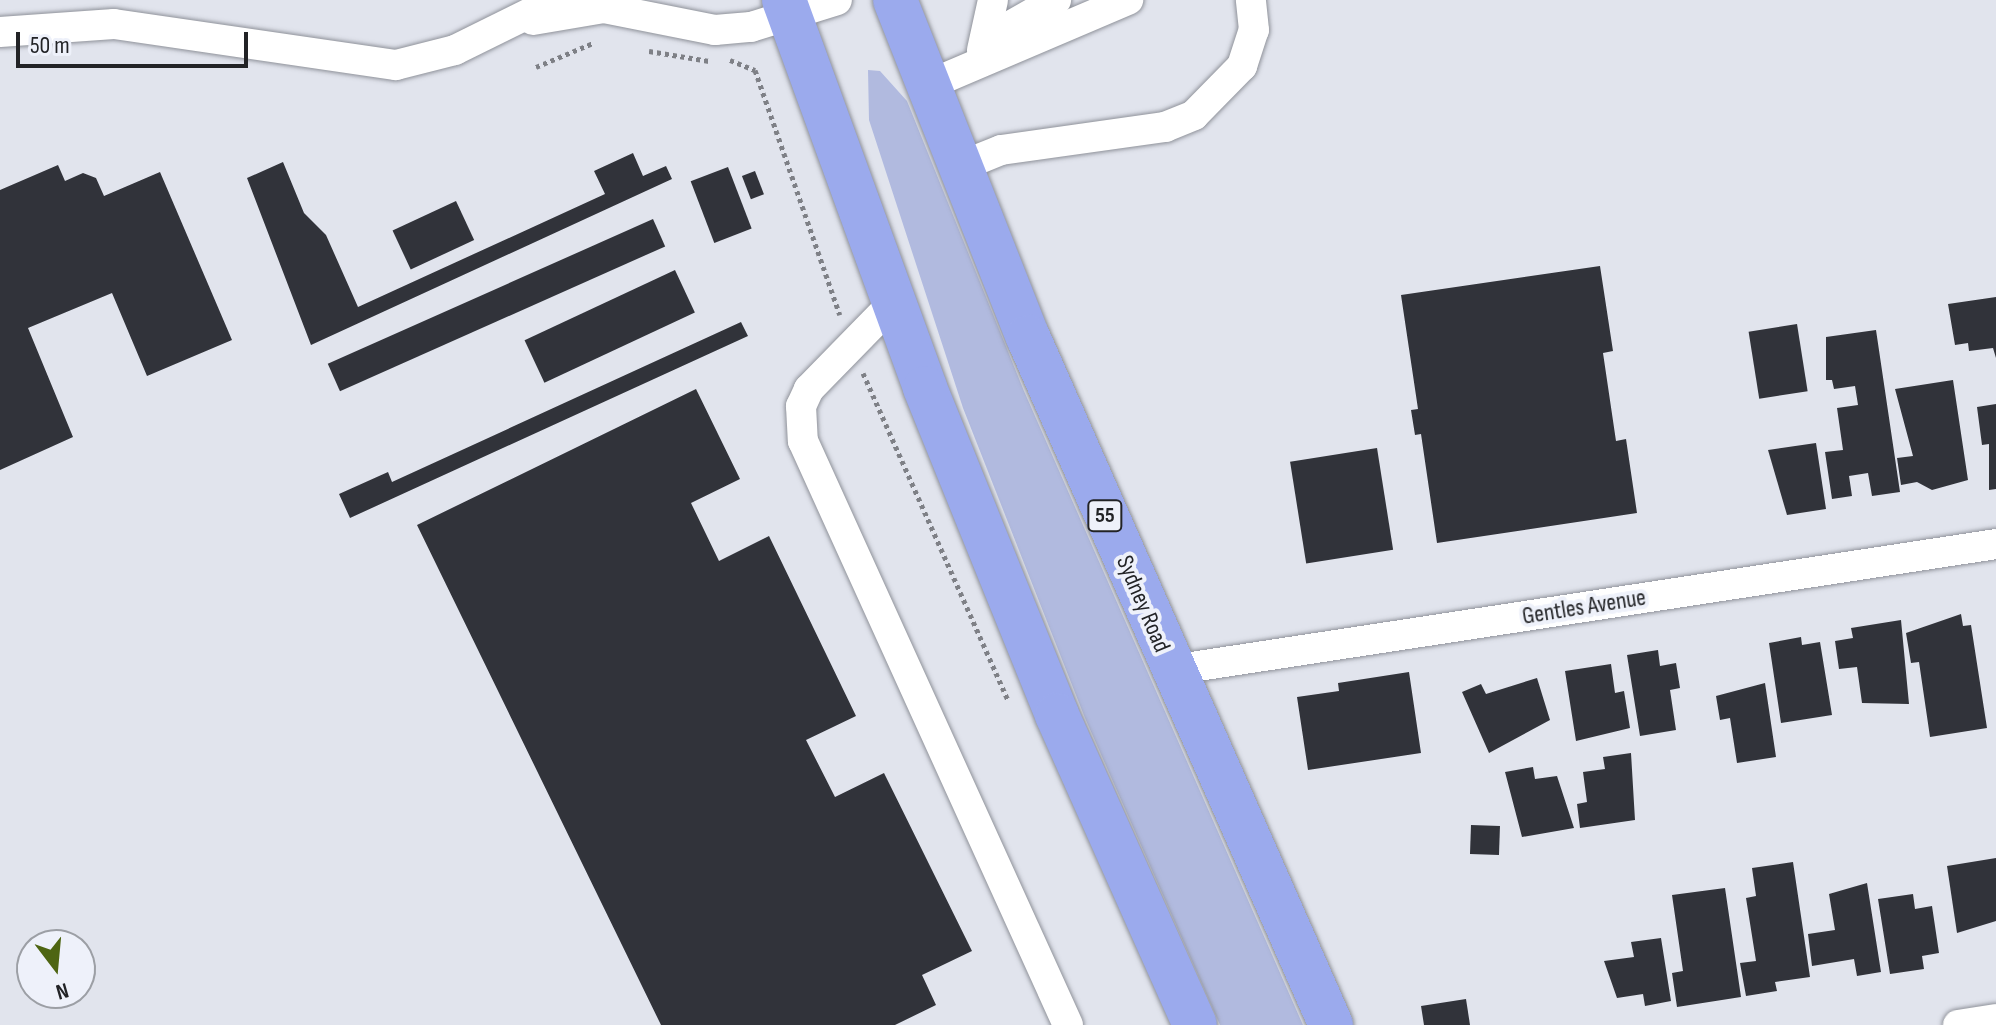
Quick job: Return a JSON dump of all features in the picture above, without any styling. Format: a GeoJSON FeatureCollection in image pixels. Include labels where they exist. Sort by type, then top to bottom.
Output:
{"type":"FeatureCollection","features":[{"type":"Feature","properties":{"kind":"highway","name":"Sydney Road"},"geometry":{"type":"LineString","coordinates":[[895,0],[959,167],[1172,670],[1331,1025]]}},
{"type":"Feature","properties":{"kind":"highway"},"geometry":{"type":"LineString","coordinates":[[787,8],[894,302],[1057,715],[1195,1025]]}},
{"type":"Feature","properties":{"kind":"street"},"geometry":{"type":"LineString","coordinates":[[0,32],[114,24],[396,65],[455,50],[520,23],[556,0]]}},
{"type":"Feature","properties":{"kind":"street"},"geometry":{"type":"LineString","coordinates":[[520,23],[604,8],[715,30],[787,8],[837,0]]}},
{"type":"Feature","properties":{"kind":"street"},"geometry":{"type":"LineString","coordinates":[[978,63],[993,0]]}},
{"type":"Feature","properties":{"kind":"street"},"geometry":{"type":"LineString","coordinates":[[978,63],[1010,26],[1056,0]]}},
{"type":"Feature","properties":{"kind":"street"},"geometry":{"type":"LineString","coordinates":[[926,86],[1128,0]]}},
{"type":"Feature","properties":{"kind":"street"},"geometry":{"type":"LineString","coordinates":[[959,167],[1001,150],[1165,127],[1194,115],[1242,66],[1254,30],[1251,0]]}},
{"type":"Feature","properties":{"kind":"street"},"geometry":{"type":"LineString","coordinates":[[894,302],[809,389],[801,406],[803,441],[1068,1025]]}},
{"type":"Feature","properties":{"kind":"street","name":"Gentles Avenue"},"geometry":{"type":"LineString","coordinates":[[1172,670],[1996,544]]}},
{"type":"Feature","properties":{"kind":"street"},"geometry":{"type":"LineString","coordinates":[[1958,1025],[1996,1019]]}},
{"type":"Feature","properties":{"kind":"path"},"geometry":{"type":"LineString","coordinates":[[536,67],[604,38]]}},
{"type":"Feature","properties":{"kind":"path"},"geometry":{"type":"LineString","coordinates":[[634,47],[693,63],[728,58],[755,70],[851,343],[1011,708]]}},
{"type":"Feature","properties":{"kind":"shaded area"},"geometry":{"type":"Polygon","coordinates":[[[868,70],[880,71],[907,101],[1024,391],[1303,1025],[1220,1025],[1085,718],[963,408],[869,120],[868,70]]]}},
{"type":"Feature","properties":{"kind":"building"},"geometry":{"type":"Polygon","coordinates":[[[633,153],[643,176],[666,166],[672,179],[311,345],[247,178],[283,162],[304,213],[326,235],[358,307],[605,194],[594,171],[633,153]]]}},
{"type":"Feature","properties":{"kind":"building"},"geometry":{"type":"Polygon","coordinates":[[[58,165],[65,181],[83,173],[96,178],[104,196],[160,172],[232,340],[147,376],[112,293],[28,328],[73,437],[0,470],[0,190],[58,165]]]}},
{"type":"Feature","properties":{"kind":"building"},"geometry":{"type":"Polygon","coordinates":[[[728,167],[752,229],[714,243],[691,181],[728,167]]]}},
{"type":"Feature","properties":{"kind":"building"},"geometry":{"type":"Polygon","coordinates":[[[755,171],[764,194],[751,199],[742,176],[755,171]]]}},
{"type":"Feature","properties":{"kind":"building"},"geometry":{"type":"Polygon","coordinates":[[[456,201],[474,240],[411,270],[393,231],[456,201]]]}},
{"type":"Feature","properties":{"kind":"building"},"geometry":{"type":"Polygon","coordinates":[[[653,219],[665,246],[340,391],[328,364],[653,219]]]}},
{"type":"Feature","properties":{"kind":"building"},"geometry":{"type":"Polygon","coordinates":[[[1600,266],[1613,351],[1603,353],[1616,441],[1626,439],[1637,513],[1437,543],[1421,434],[1415,435],[1411,410],[1418,409],[1401,295],[1600,266]]]}},
{"type":"Feature","properties":{"kind":"building"},"geometry":{"type":"Polygon","coordinates":[[[675,270],[695,313],[544,383],[525,340],[675,270]]]}},
{"type":"Feature","properties":{"kind":"building"},"geometry":{"type":"Polygon","coordinates":[[[1996,297],[1996,358],[1993,348],[1969,351],[1968,343],[1955,345],[1948,304],[1996,297]]]}},
{"type":"Feature","properties":{"kind":"building"},"geometry":{"type":"Polygon","coordinates":[[[741,322],[748,336],[350,518],[339,494],[388,472],[392,482],[741,322]]]}},
{"type":"Feature","properties":{"kind":"building"},"geometry":{"type":"Polygon","coordinates":[[[1797,324],[1808,391],[1759,399],[1749,332],[1797,324]]]}},
{"type":"Feature","properties":{"kind":"building"},"geometry":{"type":"Polygon","coordinates":[[[1876,330],[1900,492],[1872,496],[1868,473],[1849,476],[1852,496],[1832,499],[1825,452],[1843,450],[1837,408],[1858,405],[1855,386],[1834,389],[1832,380],[1826,380],[1826,337],[1876,330]]]}},
{"type":"Feature","properties":{"kind":"building"},"geometry":{"type":"Polygon","coordinates":[[[1953,380],[1968,480],[1932,490],[1917,482],[1901,485],[1897,458],[1913,456],[1895,389],[1953,380]]]}},
{"type":"Feature","properties":{"kind":"building"},"geometry":{"type":"Polygon","coordinates":[[[696,389],[740,479],[691,503],[719,561],[769,536],[856,716],[806,740],[835,797],[884,773],[972,951],[922,975],[936,1005],[895,1025],[661,1025],[417,525],[696,389]]]}},
{"type":"Feature","properties":{"kind":"building"},"geometry":{"type":"Polygon","coordinates":[[[1996,404],[1996,489],[1989,490],[1989,444],[1982,445],[1977,407],[1996,404]]]}},
{"type":"Feature","properties":{"kind":"building"},"geometry":{"type":"Polygon","coordinates":[[[1816,443],[1826,509],[1787,515],[1768,450],[1816,443]]]}},
{"type":"Feature","properties":{"kind":"building"},"geometry":{"type":"Polygon","coordinates":[[[1377,448],[1393,550],[1306,563],[1290,462],[1377,448]]]}},
{"type":"Feature","properties":{"kind":"building"},"geometry":{"type":"Polygon","coordinates":[[[1961,614],[1963,626],[1971,625],[1987,728],[1930,737],[1919,662],[1911,663],[1906,633],[1961,614]]]}},
{"type":"Feature","properties":{"kind":"building"},"geometry":{"type":"Polygon","coordinates":[[[1901,620],[1909,704],[1862,703],[1857,667],[1839,669],[1835,641],[1853,638],[1851,628],[1901,620]]]}},
{"type":"Feature","properties":{"kind":"building"},"geometry":{"type":"Polygon","coordinates":[[[1801,637],[1802,645],[1820,642],[1832,715],[1781,723],[1769,643],[1801,637]]]}},
{"type":"Feature","properties":{"kind":"building"},"geometry":{"type":"Polygon","coordinates":[[[1658,650],[1660,666],[1676,663],[1680,688],[1670,690],[1676,730],[1640,736],[1627,655],[1658,650]]]}},
{"type":"Feature","properties":{"kind":"building"},"geometry":{"type":"Polygon","coordinates":[[[1611,664],[1615,693],[1624,691],[1630,728],[1576,741],[1565,671],[1611,664]]]}},
{"type":"Feature","properties":{"kind":"building"},"geometry":{"type":"Polygon","coordinates":[[[1409,672],[1421,753],[1308,770],[1297,697],[1339,691],[1338,683],[1409,672]]]}},
{"type":"Feature","properties":{"kind":"building"},"geometry":{"type":"Polygon","coordinates":[[[1537,678],[1550,720],[1489,753],[1462,692],[1481,684],[1486,694],[1537,678]]]}},
{"type":"Feature","properties":{"kind":"building"},"geometry":{"type":"Polygon","coordinates":[[[1765,683],[1776,757],[1737,763],[1730,718],[1720,720],[1716,696],[1765,683]]]}},
{"type":"Feature","properties":{"kind":"building"},"geometry":{"type":"Polygon","coordinates":[[[1631,753],[1635,820],[1580,828],[1577,804],[1587,802],[1583,772],[1605,769],[1603,757],[1631,753]]]}},
{"type":"Feature","properties":{"kind":"building"},"geometry":{"type":"Polygon","coordinates":[[[1533,767],[1535,779],[1557,776],[1574,828],[1522,837],[1505,772],[1533,767]]]}},
{"type":"Feature","properties":{"kind":"building"},"geometry":{"type":"Polygon","coordinates":[[[1471,825],[1500,826],[1499,855],[1470,854],[1471,825]]]}},
{"type":"Feature","properties":{"kind":"building"},"geometry":{"type":"Polygon","coordinates":[[[1996,858],[1996,921],[1957,933],[1947,866],[1996,858]]]}},
{"type":"Feature","properties":{"kind":"building"},"geometry":{"type":"Polygon","coordinates":[[[1793,862],[1810,977],[1775,982],[1777,991],[1746,996],[1740,963],[1756,961],[1746,898],[1756,896],[1752,868],[1793,862]]]}},
{"type":"Feature","properties":{"kind":"building"},"geometry":{"type":"Polygon","coordinates":[[[1867,883],[1881,972],[1857,976],[1854,959],[1812,966],[1808,934],[1835,930],[1829,894],[1867,883]]]}},
{"type":"Feature","properties":{"kind":"building"},"geometry":{"type":"Polygon","coordinates":[[[1725,888],[1741,997],[1677,1007],[1672,973],[1683,971],[1672,895],[1725,888]]]}},
{"type":"Feature","properties":{"kind":"building"},"geometry":{"type":"Polygon","coordinates":[[[1913,894],[1915,909],[1932,906],[1939,953],[1922,956],[1924,969],[1890,974],[1878,899],[1913,894]]]}},
{"type":"Feature","properties":{"kind":"building"},"geometry":{"type":"Polygon","coordinates":[[[1661,938],[1671,1001],[1645,1006],[1643,994],[1617,998],[1604,961],[1634,957],[1631,942],[1661,938]]]}},
{"type":"Feature","properties":{"kind":"building"},"geometry":{"type":"Polygon","coordinates":[[[1466,999],[1470,1025],[1424,1025],[1421,1006],[1466,999]]]}}]}
